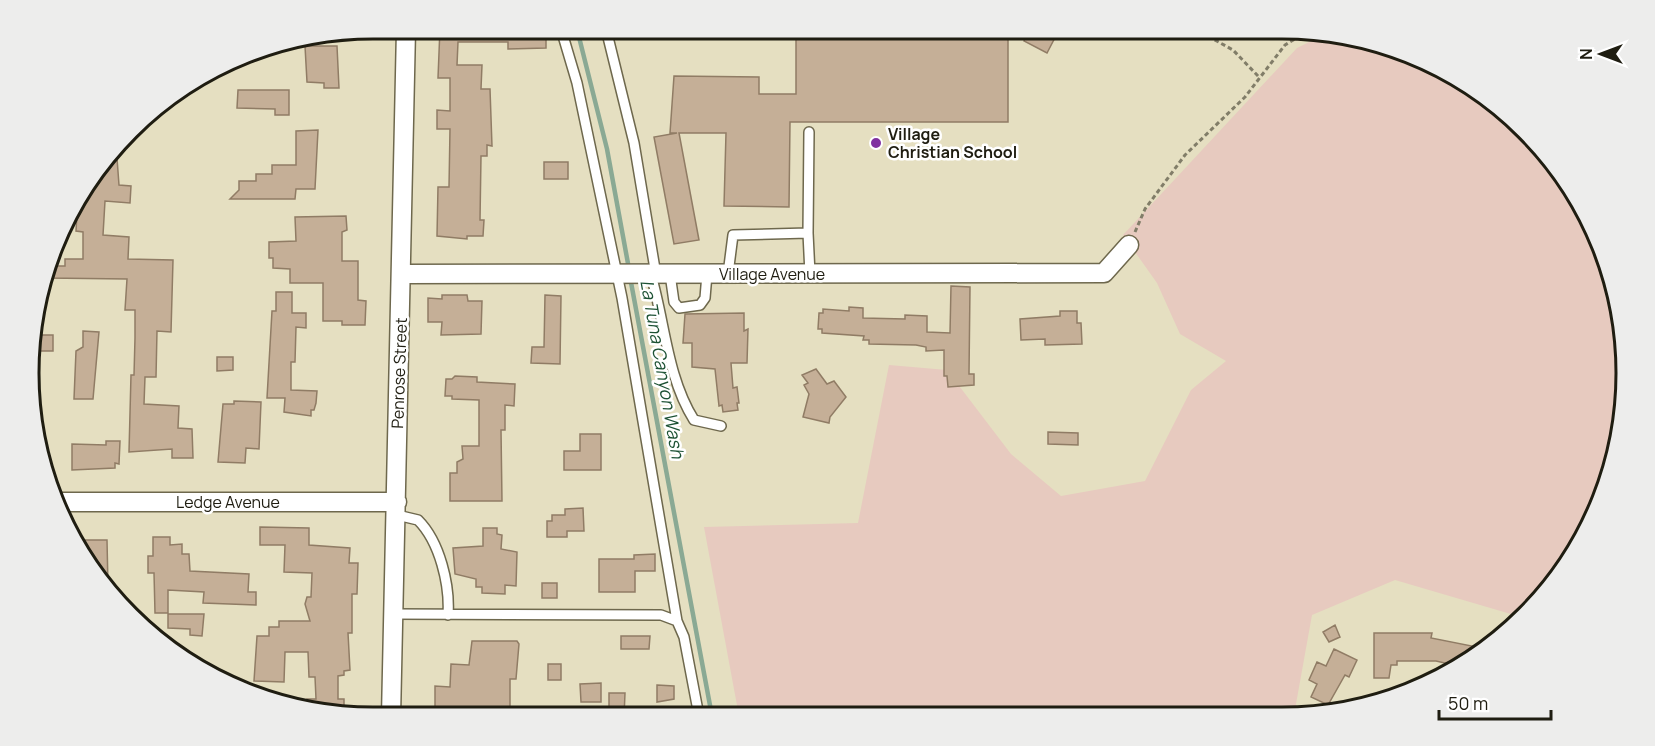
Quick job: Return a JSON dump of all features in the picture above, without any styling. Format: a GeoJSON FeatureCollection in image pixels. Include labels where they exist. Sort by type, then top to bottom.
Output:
{"type":"FeatureCollection","features":[{"type":"Feature","properties":{"kind":"street","name":"Penrose Street"},"geometry":{"type":"LineString","coordinates":[[391,707],[406,39]]}},
{"type":"Feature","properties":{"kind":"street","name":"Village Avenue"},"geometry":{"type":"LineString","coordinates":[[402,274],[1104,273],[1129,245]]}},
{"type":"Feature","properties":{"kind":"street","name":"Ledge Avenue"},"geometry":{"type":"LineString","coordinates":[[64,502],[397,509]]}},
{"type":"Feature","properties":{"kind":"lane"},"geometry":{"type":"LineString","coordinates":[[564,39],[684,404],[694,420],[721,426]]}},
{"type":"Feature","properties":{"kind":"lane"},"geometry":{"type":"LineString","coordinates":[[609,39],[634,143],[642,275],[622,297],[677,621],[684,637],[697,707]]}},
{"type":"Feature","properties":{"kind":"lane"},"geometry":{"type":"LineString","coordinates":[[809,132],[810,274]]}},
{"type":"Feature","properties":{"kind":"lane"},"geometry":{"type":"LineString","coordinates":[[728,274],[733,235],[808,233]]}},
{"type":"Feature","properties":{"kind":"lane"},"geometry":{"type":"LineString","coordinates":[[642,275],[679,308],[700,305],[705,298],[707,274]]}},
{"type":"Feature","properties":{"kind":"lane"},"geometry":{"type":"LineString","coordinates":[[397,509],[418,520],[431,537],[448,591],[448,615]]}},
{"type":"Feature","properties":{"kind":"lane"},"geometry":{"type":"LineString","coordinates":[[393,614],[661,615],[677,621]]}},
{"type":"Feature","properties":{"kind":"path"},"geometry":{"type":"LineString","coordinates":[[1213,39],[1233,51],[1259,77]]}},
{"type":"Feature","properties":{"kind":"path"},"geometry":{"type":"LineString","coordinates":[[1129,245],[1144,209],[1185,155],[1245,97],[1285,45],[1294,40]]}},
{"type":"Feature","properties":{"kind":"shaded area"},"geometry":{"type":"Polygon","coordinates":[[[1312,41],[1368,50],[1430,73],[1468,95],[1518,137],[1547,170],[1560,187],[1591,245],[1605,287],[1613,329],[1616,373],[1610,438],[1591,501],[1582,521],[1560,559],[1533,593],[1512,614],[1395,580],[1312,615],[1296,706],[737,707],[704,527],[858,523],[889,365],[947,370],[1011,454],[1061,496],[1145,481],[1191,390],[1226,361],[1180,334],[1157,283],[1123,235],[1297,48],[1312,41]]]}},
{"type":"Feature","properties":{"kind":"building"},"geometry":{"type":"Polygon","coordinates":[[[440,39],[546,39],[546,48],[508,49],[508,42],[458,42],[457,65],[482,65],[481,89],[490,89],[492,146],[487,145],[487,156],[481,156],[480,220],[484,220],[483,236],[467,236],[467,239],[437,236],[438,187],[449,187],[450,129],[437,129],[437,110],[450,111],[450,78],[438,78],[440,39]]]}},
{"type":"Feature","properties":{"kind":"building"},"geometry":{"type":"Polygon","coordinates":[[[796,39],[1008,39],[1008,122],[790,122],[789,207],[724,206],[726,133],[679,133],[699,240],[674,244],[654,137],[677,133],[670,133],[674,76],[759,77],[759,94],[796,94],[796,39]]]}},
{"type":"Feature","properties":{"kind":"building"},"geometry":{"type":"Polygon","coordinates":[[[1025,39],[1054,39],[1047,53],[1024,41],[1025,39]]]}},
{"type":"Feature","properties":{"kind":"building"},"geometry":{"type":"Polygon","coordinates":[[[305,46],[337,46],[339,88],[324,88],[324,83],[307,82],[305,46]]]}},
{"type":"Feature","properties":{"kind":"building"},"geometry":{"type":"Polygon","coordinates":[[[238,90],[289,90],[289,115],[275,115],[275,109],[237,108],[238,90]]]}},
{"type":"Feature","properties":{"kind":"building"},"geometry":{"type":"Polygon","coordinates":[[[318,130],[315,189],[296,189],[295,199],[230,199],[239,190],[239,181],[256,181],[256,174],[272,174],[272,165],[296,165],[296,131],[318,130]]]}},
{"type":"Feature","properties":{"kind":"building"},"geometry":{"type":"Polygon","coordinates":[[[117,159],[119,185],[131,186],[130,203],[105,201],[103,235],[129,237],[128,259],[173,260],[171,332],[157,331],[156,377],[145,377],[144,404],[179,406],[178,428],[192,429],[193,458],[172,458],[172,449],[129,452],[135,310],[125,310],[127,279],[53,278],[57,266],[65,266],[65,259],[83,259],[83,232],[76,231],[77,219],[95,187],[117,159]]]}},
{"type":"Feature","properties":{"kind":"building"},"geometry":{"type":"Polygon","coordinates":[[[544,162],[568,162],[568,179],[544,179],[544,162]]]}},
{"type":"Feature","properties":{"kind":"building"},"geometry":{"type":"Polygon","coordinates":[[[346,216],[347,230],[342,232],[342,261],[358,261],[358,300],[366,301],[365,325],[342,325],[342,321],[323,321],[323,283],[290,283],[290,269],[273,268],[273,258],[269,258],[269,242],[296,241],[295,217],[346,216]]]}},
{"type":"Feature","properties":{"kind":"building"},"geometry":{"type":"Polygon","coordinates":[[[951,286],[970,287],[969,374],[974,374],[974,385],[948,387],[947,376],[944,376],[944,350],[926,351],[926,347],[916,345],[869,344],[869,340],[863,340],[864,336],[822,333],[822,329],[818,329],[819,313],[823,313],[823,309],[849,311],[849,307],[863,308],[863,318],[905,319],[905,315],[927,316],[927,332],[950,333],[951,286]]]}},
{"type":"Feature","properties":{"kind":"building"},"geometry":{"type":"Polygon","coordinates":[[[276,292],[292,292],[292,313],[306,313],[306,328],[296,327],[295,362],[291,362],[291,390],[317,391],[316,403],[314,410],[311,410],[311,416],[284,412],[285,398],[267,398],[272,311],[276,311],[276,292]]]}},
{"type":"Feature","properties":{"kind":"building"},"geometry":{"type":"Polygon","coordinates":[[[442,295],[467,295],[468,301],[482,301],[481,334],[441,335],[442,322],[428,322],[428,298],[442,299],[442,295]]]}},
{"type":"Feature","properties":{"kind":"building"},"geometry":{"type":"Polygon","coordinates":[[[545,295],[561,296],[560,364],[531,363],[532,347],[544,347],[545,295]]]}},
{"type":"Feature","properties":{"kind":"building"},"geometry":{"type":"Polygon","coordinates":[[[1060,311],[1077,311],[1077,323],[1081,323],[1082,344],[1045,345],[1045,339],[1021,340],[1020,319],[1060,316],[1060,311]]]}},
{"type":"Feature","properties":{"kind":"building"},"geometry":{"type":"Polygon","coordinates":[[[744,313],[744,331],[748,329],[747,363],[731,363],[733,388],[737,387],[738,410],[723,412],[722,405],[719,406],[715,369],[692,367],[692,343],[683,343],[685,314],[744,313]]]}},
{"type":"Feature","properties":{"kind":"building"},"geometry":{"type":"Polygon","coordinates":[[[83,331],[99,332],[93,399],[74,399],[76,351],[83,347],[83,331]]]}},
{"type":"Feature","properties":{"kind":"building"},"geometry":{"type":"Polygon","coordinates":[[[41,335],[53,335],[53,351],[40,351],[41,335]]]}},
{"type":"Feature","properties":{"kind":"building"},"geometry":{"type":"Polygon","coordinates":[[[217,357],[233,357],[233,370],[217,371],[217,357]]]}},
{"type":"Feature","properties":{"kind":"building"},"geometry":{"type":"Polygon","coordinates":[[[816,369],[827,384],[834,381],[846,397],[830,417],[829,423],[803,417],[809,394],[804,385],[808,383],[802,375],[816,369]]]}},
{"type":"Feature","properties":{"kind":"building"},"geometry":{"type":"Polygon","coordinates":[[[455,376],[477,377],[477,382],[515,384],[514,406],[505,405],[505,430],[501,430],[502,501],[450,501],[450,473],[457,473],[457,462],[463,459],[462,446],[479,446],[479,400],[452,399],[452,396],[445,396],[446,379],[452,379],[455,376]]]}},
{"type":"Feature","properties":{"kind":"building"},"geometry":{"type":"Polygon","coordinates":[[[234,401],[261,402],[259,449],[246,448],[245,463],[218,462],[223,404],[234,404],[234,401]]]}},
{"type":"Feature","properties":{"kind":"building"},"geometry":{"type":"Polygon","coordinates":[[[1048,432],[1078,433],[1078,445],[1048,444],[1048,432]]]}},
{"type":"Feature","properties":{"kind":"building"},"geometry":{"type":"Polygon","coordinates":[[[580,434],[601,434],[601,470],[564,470],[564,451],[580,451],[580,434]]]}},
{"type":"Feature","properties":{"kind":"building"},"geometry":{"type":"Polygon","coordinates":[[[106,441],[120,441],[119,464],[115,463],[115,468],[72,470],[72,444],[106,445],[106,441]]]}},
{"type":"Feature","properties":{"kind":"building"},"geometry":{"type":"Polygon","coordinates":[[[583,508],[584,531],[567,531],[567,537],[547,537],[547,521],[552,521],[552,515],[565,515],[565,509],[583,508]]]}},
{"type":"Feature","properties":{"kind":"building"},"geometry":{"type":"Polygon","coordinates":[[[260,527],[309,528],[309,545],[350,548],[349,563],[358,563],[357,594],[352,594],[352,633],[348,633],[350,670],[338,676],[338,699],[344,699],[344,705],[307,701],[316,699],[315,677],[309,677],[308,652],[285,652],[284,682],[254,681],[257,636],[269,636],[269,627],[279,627],[279,621],[310,621],[305,604],[307,597],[311,597],[312,573],[284,572],[285,545],[260,545],[260,527]]]}},
{"type":"Feature","properties":{"kind":"building"},"geometry":{"type":"Polygon","coordinates":[[[483,528],[497,528],[497,534],[502,535],[501,549],[517,552],[516,586],[505,585],[505,594],[482,593],[482,587],[476,587],[476,579],[455,574],[453,548],[483,546],[483,528]]]}},
{"type":"Feature","properties":{"kind":"building"},"geometry":{"type":"Polygon","coordinates":[[[153,537],[170,537],[170,545],[182,544],[182,554],[189,554],[190,571],[249,574],[248,592],[256,592],[256,605],[203,603],[204,592],[168,590],[168,613],[155,613],[154,573],[148,573],[148,556],[153,556],[153,537]]]}},
{"type":"Feature","properties":{"kind":"building"},"geometry":{"type":"Polygon","coordinates":[[[84,540],[107,540],[108,576],[84,540]]]}},
{"type":"Feature","properties":{"kind":"building"},"geometry":{"type":"Polygon","coordinates":[[[655,554],[655,571],[635,571],[635,592],[599,592],[599,559],[634,559],[634,555],[655,554]]]}},
{"type":"Feature","properties":{"kind":"building"},"geometry":{"type":"Polygon","coordinates":[[[542,583],[557,583],[557,598],[542,598],[542,583]]]}},
{"type":"Feature","properties":{"kind":"building"},"geometry":{"type":"Polygon","coordinates":[[[168,614],[204,614],[202,636],[190,635],[190,629],[168,628],[168,614]]]}},
{"type":"Feature","properties":{"kind":"building"},"geometry":{"type":"Polygon","coordinates":[[[1335,625],[1340,637],[1329,642],[1323,632],[1335,625]]]}},
{"type":"Feature","properties":{"kind":"building"},"geometry":{"type":"Polygon","coordinates":[[[1374,633],[1432,633],[1431,638],[1474,646],[1447,663],[1436,661],[1397,661],[1397,665],[1391,665],[1389,678],[1374,678],[1374,633]]]}},
{"type":"Feature","properties":{"kind":"building"},"geometry":{"type":"Polygon","coordinates":[[[621,636],[650,636],[649,649],[621,649],[621,636]]]}},
{"type":"Feature","properties":{"kind":"building"},"geometry":{"type":"Polygon","coordinates":[[[472,641],[517,641],[519,644],[516,679],[510,679],[510,707],[435,707],[435,686],[450,687],[451,664],[469,665],[472,641]]]}},
{"type":"Feature","properties":{"kind":"building"},"geometry":{"type":"Polygon","coordinates":[[[1334,649],[1357,660],[1349,677],[1345,675],[1329,704],[1326,704],[1311,697],[1317,684],[1309,680],[1317,662],[1326,666],[1334,649]]]}},
{"type":"Feature","properties":{"kind":"building"},"geometry":{"type":"Polygon","coordinates":[[[548,664],[561,664],[561,680],[548,680],[548,664]]]}},
{"type":"Feature","properties":{"kind":"building"},"geometry":{"type":"Polygon","coordinates":[[[601,683],[601,702],[581,702],[580,684],[601,683]]]}},
{"type":"Feature","properties":{"kind":"building"},"geometry":{"type":"Polygon","coordinates":[[[657,685],[674,686],[674,699],[657,702],[657,685]]]}},
{"type":"Feature","properties":{"kind":"building"},"geometry":{"type":"Polygon","coordinates":[[[609,693],[625,693],[624,707],[609,707],[609,693]]]}},
{"type":"Feature","properties":{"kind":"waterway","name":"La Tuna Canyon Wash"},"geometry":{"type":"LineString","coordinates":[[580,39],[607,149],[629,269]]}},
{"type":"Feature","properties":{"kind":"waterway","name":"La Tuna Canyon Wash"},"geometry":{"type":"LineString","coordinates":[[630,277],[710,707]]}},
{"type":"Feature","properties":{"kind":"place","name":"Village Christian School"},"geometry":{"type":"Point","coordinates":[876,143]}}]}
